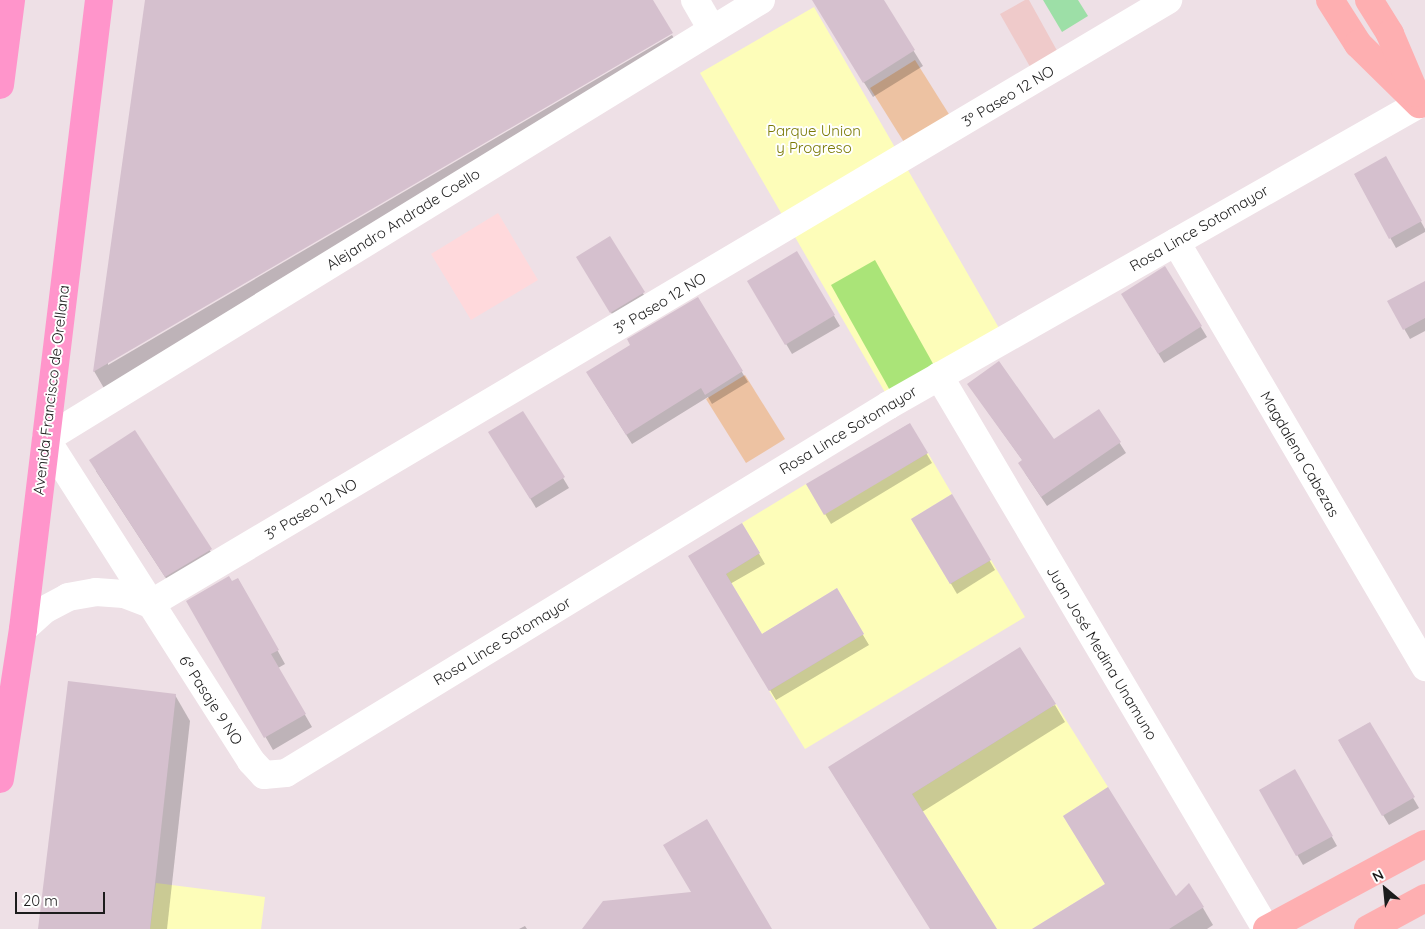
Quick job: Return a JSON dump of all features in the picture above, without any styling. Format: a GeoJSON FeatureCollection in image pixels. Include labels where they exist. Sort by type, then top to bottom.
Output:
{"type":"FeatureCollection","features":[{"type":"Feature","properties":{"kind":"main road"},"geometry":{"type":"LineString","coordinates":[[0,85],[3,32],[11,0]]}},
{"type":"Feature","properties":{"kind":"main road"},"geometry":{"type":"LineString","coordinates":[[81,0],[74,50],[82,126]]}},
{"type":"Feature","properties":{"kind":"main road","name":"Avenida Francisco de Orellana"},"geometry":{"type":"LineString","coordinates":[[0,779],[23,629],[82,126],[99,0]]}},
{"type":"Feature","properties":{"kind":"street"},"geometry":{"type":"LineString","coordinates":[[695,0],[712,30]]}},
{"type":"Feature","properties":{"kind":"street","name":"Alejandro Andrade Coello"},"geometry":{"type":"LineString","coordinates":[[46,439],[762,0]]}},
{"type":"Feature","properties":{"kind":"street","name":"3º Paseo 12 NO"},"geometry":{"type":"LineString","coordinates":[[150,604],[1168,0]]}},
{"type":"Feature","properties":{"kind":"street"},"geometry":{"type":"LineString","coordinates":[[1330,0],[1358,44],[1422,108]]}},
{"type":"Feature","properties":{"kind":"street"},"geometry":{"type":"LineString","coordinates":[[1369,0],[1390,34],[1422,108]]}},
{"type":"Feature","properties":{"kind":"street","name":"Rosa Lince Sotomayor"},"geometry":{"type":"LineString","coordinates":[[286,773],[939,376],[1176,242],[1422,108]]}},
{"type":"Feature","properties":{"kind":"street","name":"Magdalena Cabezas"},"geometry":{"type":"LineString","coordinates":[[1176,242],[1425,667]]}},
{"type":"Feature","properties":{"kind":"street","name":"Juan José Medina Unamuno"},"geometry":{"type":"LineString","coordinates":[[939,376],[1266,929]]}},
{"type":"Feature","properties":{"kind":"street","name":"6º Pasaje 9 NO"},"geometry":{"type":"LineString","coordinates":[[46,439],[251,761],[264,775],[286,773]]}},
{"type":"Feature","properties":{"kind":"street"},"geometry":{"type":"LineString","coordinates":[[23,629],[44,610],[68,597],[96,592],[124,594],[150,604]]}},
{"type":"Feature","properties":{"kind":"street"},"geometry":{"type":"LineString","coordinates":[[1266,929],[1425,844]]}},
{"type":"Feature","properties":{"kind":"street"},"geometry":{"type":"LineString","coordinates":[[1380,926],[1425,898]]}},
{"type":"Feature","properties":{"kind":"shaded area"},"geometry":{"type":"Polygon","coordinates":[[[1025,0],[1029,0],[1060,56],[1033,72],[1000,14],[1025,0]]]}},
{"type":"Feature","properties":{"kind":"shaded area"},"geometry":{"type":"Polygon","coordinates":[[[1043,0],[1078,0],[1088,16],[1062,32],[1043,0]]]}},
{"type":"Feature","properties":{"kind":"shaded area"},"geometry":{"type":"Polygon","coordinates":[[[915,60],[952,119],[907,147],[870,88],[915,60]]]}},
{"type":"Feature","properties":{"kind":"shaded area"},"geometry":{"type":"Polygon","coordinates":[[[498,213],[538,280],[471,320],[431,254],[498,213]]]}},
{"type":"Feature","properties":{"kind":"shaded area"},"geometry":{"type":"Polygon","coordinates":[[[875,260],[936,369],[892,394],[831,285],[875,260]]]}},
{"type":"Feature","properties":{"kind":"shaded area"},"geometry":{"type":"Polygon","coordinates":[[[745,375],[785,439],[746,463],[706,399],[745,375]]]}},
{"type":"Feature","properties":{"kind":"green space","name":"Parque Union y Progreso"},"geometry":{"type":"Polygon","coordinates":[[[814,7],[1003,335],[890,401],[700,73],[814,7]]]}},
{"type":"Feature","properties":{"kind":"green space"},"geometry":{"type":"Polygon","coordinates":[[[928,453],[952,494],[911,519],[950,584],[991,560],[1025,617],[805,749],[769,691],[864,634],[837,588],[762,634],[726,574],[760,553],[742,523],[806,484],[824,514],[928,453]]]}},
{"type":"Feature","properties":{"kind":"green space"},"geometry":{"type":"Polygon","coordinates":[[[1056,704],[1108,787],[1063,816],[1105,884],[1032,929],[997,929],[912,794],[1056,704]]]}},
{"type":"Feature","properties":{"kind":"green space"},"geometry":{"type":"Polygon","coordinates":[[[156,883],[265,897],[261,929],[150,929],[156,883]]]}},
{"type":"Feature","properties":{"kind":"building"},"geometry":{"type":"Polygon","coordinates":[[[145,0],[653,0],[673,33],[93,372],[145,0]]]}},
{"type":"Feature","properties":{"kind":"building"},"geometry":{"type":"Polygon","coordinates":[[[812,0],[884,0],[915,50],[863,83],[812,0]]]}},
{"type":"Feature","properties":{"kind":"building"},"geometry":{"type":"Polygon","coordinates":[[[1386,156],[1422,221],[1389,239],[1354,174],[1386,156]]]}},
{"type":"Feature","properties":{"kind":"building"},"geometry":{"type":"Polygon","coordinates":[[[610,236],[645,292],[610,313],[576,257],[610,236]]]}},
{"type":"Feature","properties":{"kind":"building"},"geometry":{"type":"Polygon","coordinates":[[[797,251],[835,315],[785,345],[747,281],[797,251]]]}},
{"type":"Feature","properties":{"kind":"building"},"geometry":{"type":"Polygon","coordinates":[[[1165,266],[1202,326],[1158,354],[1121,294],[1165,266]]]}},
{"type":"Feature","properties":{"kind":"building"},"geometry":{"type":"Polygon","coordinates":[[[1425,281],[1425,318],[1403,330],[1387,301],[1425,281]]]}},
{"type":"Feature","properties":{"kind":"building"},"geometry":{"type":"Polygon","coordinates":[[[698,297],[743,371],[705,395],[701,388],[626,435],[586,372],[630,345],[627,339],[698,297]]]}},
{"type":"Feature","properties":{"kind":"building"},"geometry":{"type":"Polygon","coordinates":[[[999,361],[1054,439],[1099,409],[1121,442],[1041,497],[1018,463],[1022,460],[967,384],[999,361]]]}},
{"type":"Feature","properties":{"kind":"building"},"geometry":{"type":"Polygon","coordinates":[[[523,411],[565,477],[530,499],[488,432],[523,411]]]}},
{"type":"Feature","properties":{"kind":"building"},"geometry":{"type":"Polygon","coordinates":[[[910,423],[928,453],[824,515],[806,484],[910,423]]]}},
{"type":"Feature","properties":{"kind":"building"},"geometry":{"type":"Polygon","coordinates":[[[135,430],[212,549],[165,577],[89,460],[135,430]]]}},
{"type":"Feature","properties":{"kind":"building"},"geometry":{"type":"Polygon","coordinates":[[[952,494],[991,560],[950,584],[911,519],[952,494]]]}},
{"type":"Feature","properties":{"kind":"building"},"geometry":{"type":"Polygon","coordinates":[[[742,523],[760,553],[726,574],[762,634],[837,588],[864,634],[769,691],[688,556],[742,523]]]}},
{"type":"Feature","properties":{"kind":"building"},"geometry":{"type":"Polygon","coordinates":[[[229,576],[232,581],[238,578],[279,650],[271,654],[306,714],[264,738],[186,601],[229,576]]]}},
{"type":"Feature","properties":{"kind":"building"},"geometry":{"type":"Polygon","coordinates":[[[1020,647],[1056,704],[912,794],[997,929],[930,929],[828,767],[1020,647]]]}},
{"type":"Feature","properties":{"kind":"building"},"geometry":{"type":"Polygon","coordinates":[[[68,681],[176,694],[150,929],[38,929],[68,681]]]}},
{"type":"Feature","properties":{"kind":"building"},"geometry":{"type":"Polygon","coordinates":[[[1370,722],[1415,797],[1382,816],[1338,740],[1370,722]]]}},
{"type":"Feature","properties":{"kind":"building"},"geometry":{"type":"Polygon","coordinates":[[[1295,769],[1333,836],[1296,856],[1259,790],[1295,769]]]}},
{"type":"Feature","properties":{"kind":"building"},"geometry":{"type":"Polygon","coordinates":[[[1108,787],[1176,896],[1189,883],[1204,907],[1169,929],[1032,929],[1105,884],[1063,816],[1108,787]]]}},
{"type":"Feature","properties":{"kind":"building"},"geometry":{"type":"Polygon","coordinates":[[[707,819],[772,929],[582,929],[603,901],[691,892],[663,845],[707,819]]]}}]}
